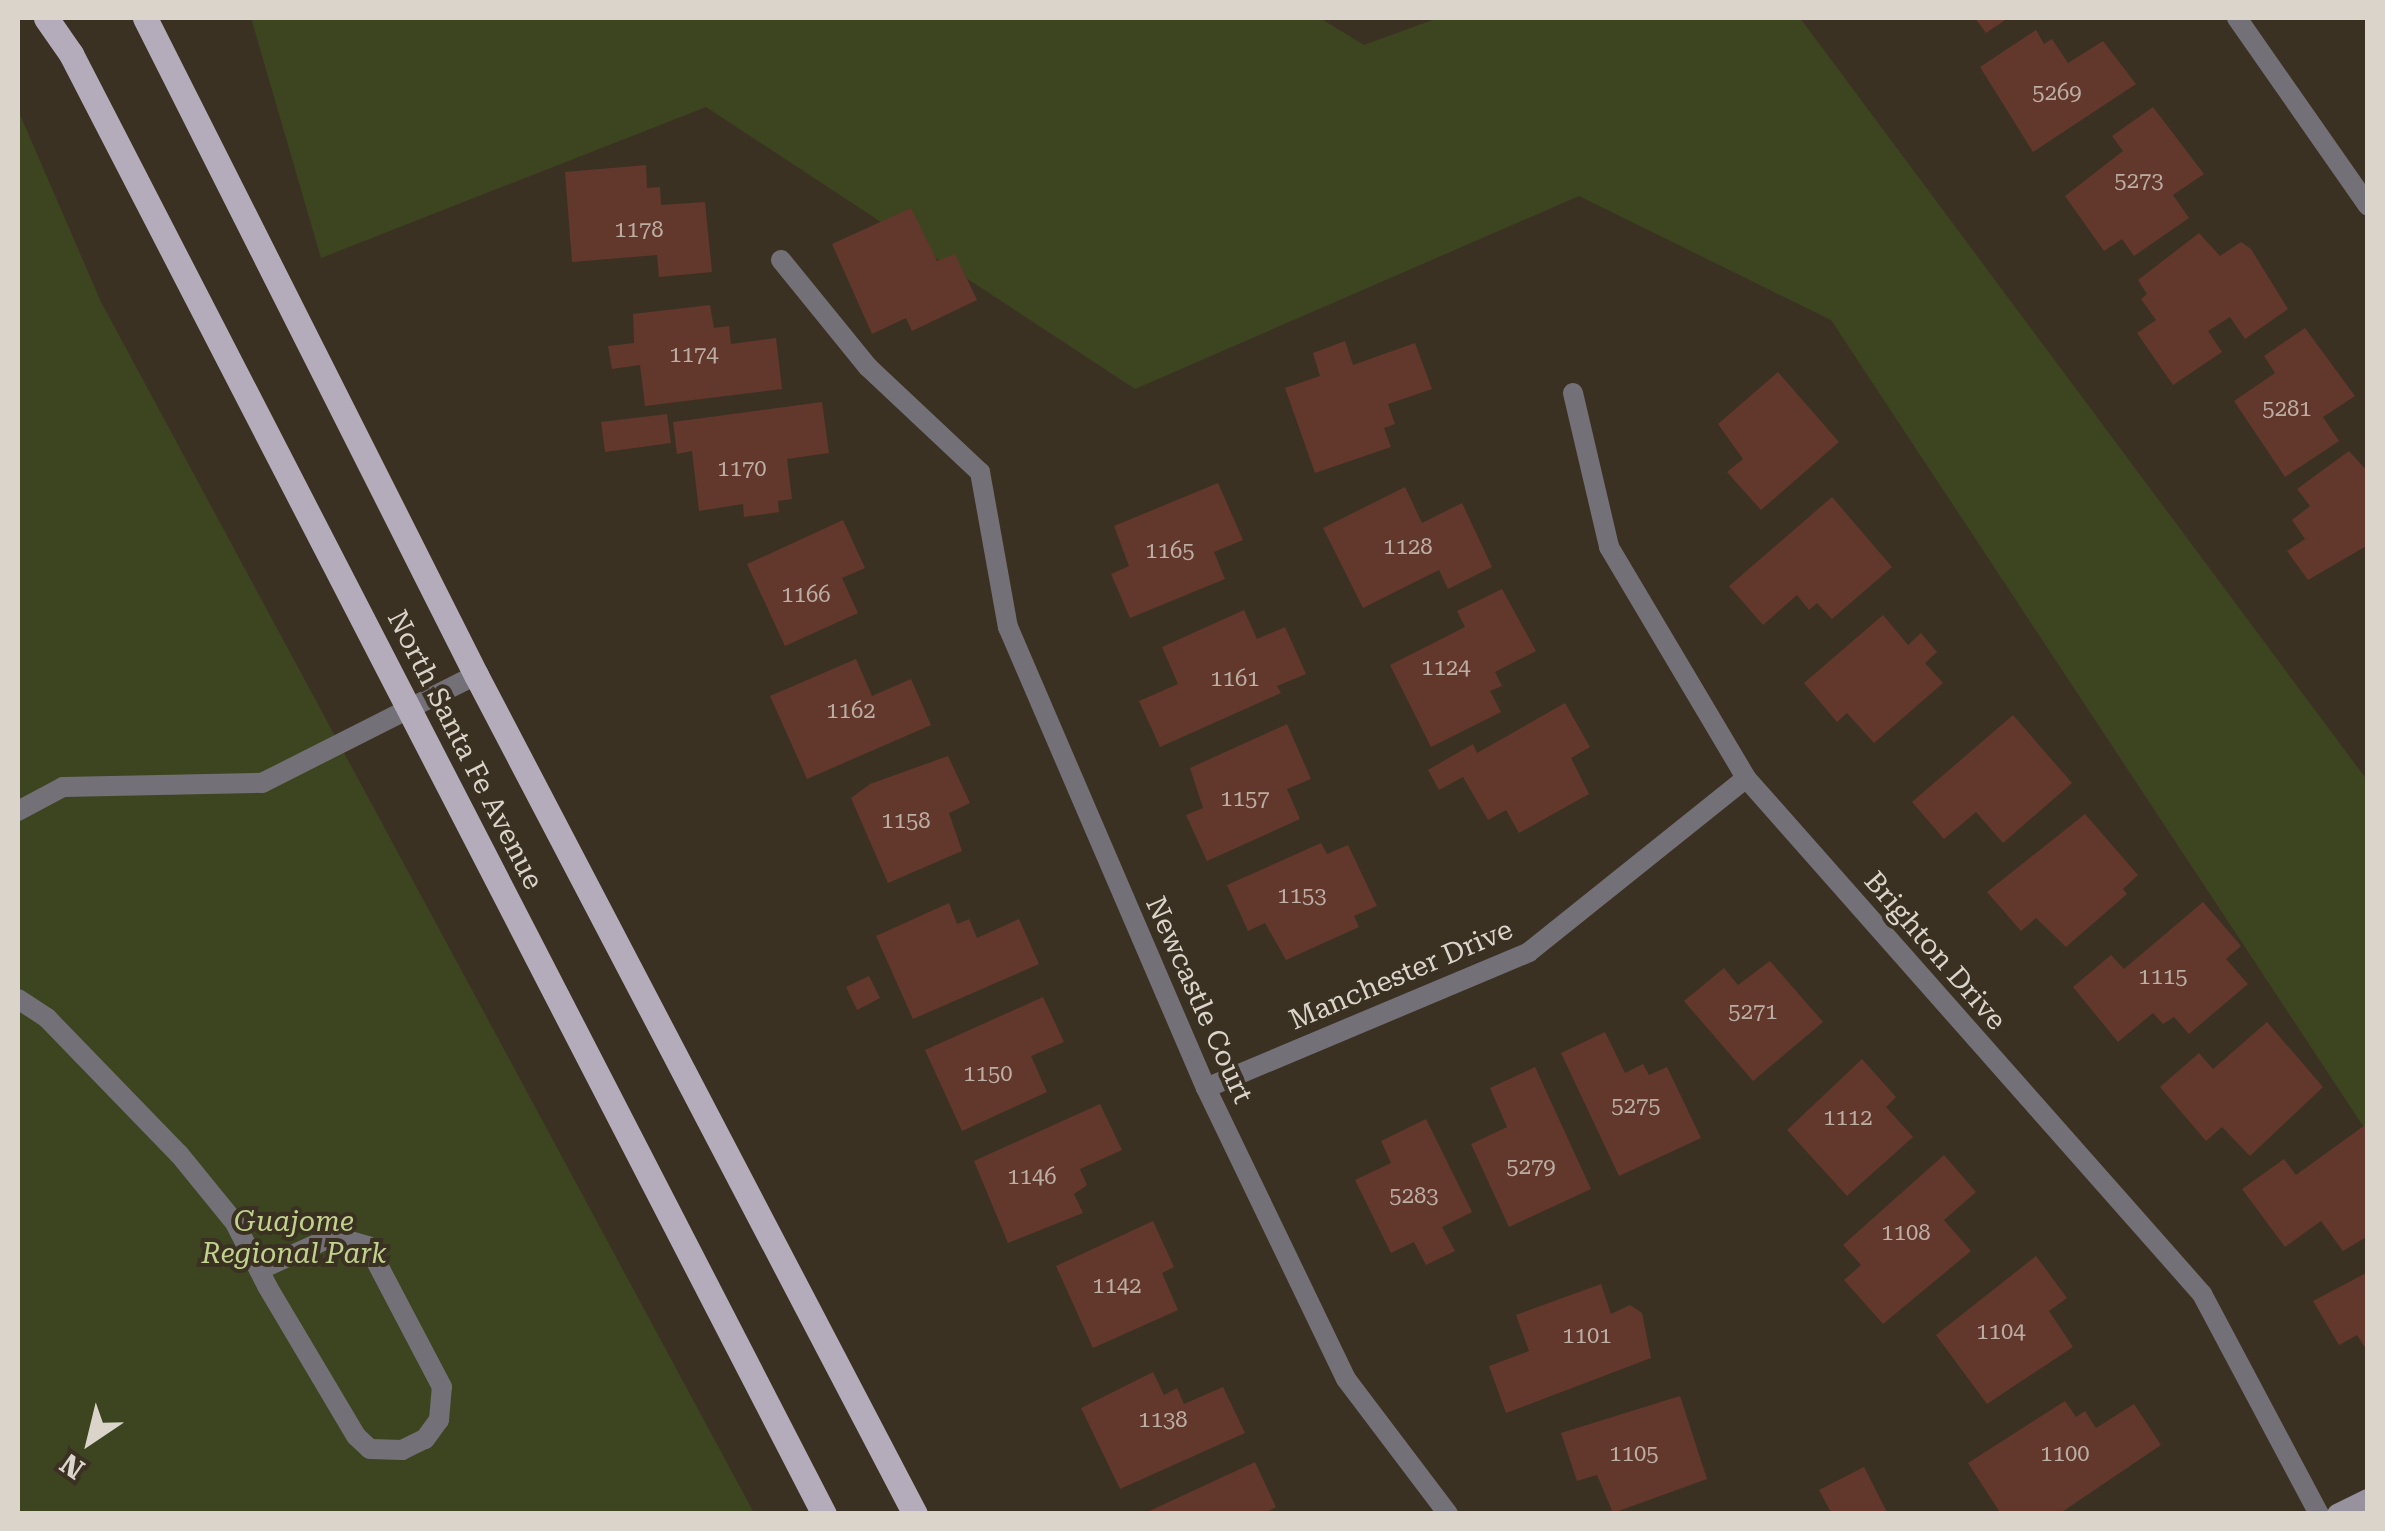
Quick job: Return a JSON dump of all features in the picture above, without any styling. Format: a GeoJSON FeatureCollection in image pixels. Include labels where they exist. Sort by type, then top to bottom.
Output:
{"type":"FeatureCollection","features":[{"type":"Feature","properties":{"kind":"main road","name":"North Santa Fe Avenue"},"geometry":{"type":"LineString","coordinates":[[46,18],[71,54],[824,1514]]}},
{"type":"Feature","properties":{"kind":"main road","name":"North Santa Fe Avenue"},"geometry":{"type":"LineString","coordinates":[[144,18],[476,675],[915,1514]]}},
{"type":"Feature","properties":{"kind":"main road"},"geometry":{"type":"LineString","coordinates":[[2337,1514],[2368,1500]]}},
{"type":"Feature","properties":{"kind":"street"},"geometry":{"type":"LineString","coordinates":[[2238,18],[2368,206]]}},
{"type":"Feature","properties":{"kind":"street","name":"Newcastle Court"},"geometry":{"type":"LineString","coordinates":[[782,260],[868,366],[980,472],[1008,627],[1206,1088],[1346,1379],[1448,1514]]}},
{"type":"Feature","properties":{"kind":"street","name":"Brighton Drive"},"geometry":{"type":"LineString","coordinates":[[1573,393],[1609,547],[1746,778],[2202,1294],[2319,1514]]}},
{"type":"Feature","properties":{"kind":"street"},"geometry":{"type":"LineString","coordinates":[[18,811],[63,788],[262,783],[476,675]]}},
{"type":"Feature","properties":{"kind":"street","name":"Manchester Drive"},"geometry":{"type":"LineString","coordinates":[[1206,1088],[1530,952],[1746,778]]}},
{"type":"Feature","properties":{"kind":"street"},"geometry":{"type":"LineString","coordinates":[[18,998],[47,1018],[179,1154],[235,1223],[259,1270],[356,1436],[370,1449],[386,1450],[424,1439],[439,1420],[442,1387],[368,1246],[334,1236],[259,1270]]}},
{"type":"Feature","properties":{"kind":"green space"},"geometry":{"type":"Polygon","coordinates":[[[251,18],[1320,18],[1364,45],[1438,18],[1800,18],[2367,780],[2367,1132],[1831,320],[1579,196],[1135,389],[706,107],[321,258],[251,18]]]}},
{"type":"Feature","properties":{"kind":"green space","name":"Guajome Regional Park"},"geometry":{"type":"Polygon","coordinates":[[[18,110],[101,302],[754,1513],[18,1513],[18,110]]]}},
{"type":"Feature","properties":{"kind":"building"},"geometry":{"type":"Polygon","coordinates":[[[1975,18],[2008,18],[1986,33],[1975,18]]]}},
{"type":"Feature","properties":{"kind":"building"},"geometry":{"type":"Polygon","coordinates":[[[2036,30],[2044,44],[2052,39],[2068,63],[2103,41],[2136,84],[2033,152],[1980,67],[2036,30]]]}},
{"type":"Feature","properties":{"kind":"building"},"geometry":{"type":"Polygon","coordinates":[[[2153,107],[2204,174],[2173,195],[2189,218],[2134,256],[2122,239],[2104,251],[2065,196],[2123,151],[2112,136],[2153,107]]]}},
{"type":"Feature","properties":{"kind":"building"},"geometry":{"type":"Polygon","coordinates":[[[646,165],[647,188],[660,187],[661,205],[705,202],[712,272],[659,277],[657,255],[572,262],[565,172],[646,165]]]}},
{"type":"Feature","properties":{"kind":"building"},"geometry":{"type":"Polygon","coordinates":[[[911,208],[937,261],[955,254],[977,300],[912,331],[906,318],[872,334],[832,244],[911,208]]]}},
{"type":"Feature","properties":{"kind":"building"},"geometry":{"type":"Polygon","coordinates":[[[2199,233],[2220,256],[2241,242],[2251,249],[2288,309],[2245,339],[2230,317],[2208,331],[2222,352],[2173,385],[2137,333],[2156,320],[2141,299],[2147,294],[2138,280],[2199,233]]]}},
{"type":"Feature","properties":{"kind":"building"},"geometry":{"type":"Polygon","coordinates":[[[710,305],[714,328],[729,326],[731,344],[776,338],[782,389],[645,406],[640,365],[612,369],[608,346],[634,343],[633,314],[710,305]]]}},
{"type":"Feature","properties":{"kind":"building"},"geometry":{"type":"Polygon","coordinates":[[[2305,328],[2355,396],[2323,417],[2339,441],[2285,477],[2234,401],[2275,373],[2264,356],[2305,328]]]}},
{"type":"Feature","properties":{"kind":"building"},"geometry":{"type":"Polygon","coordinates":[[[1345,341],[1353,365],[1415,343],[1432,389],[1388,404],[1395,424],[1384,428],[1391,447],[1315,473],[1285,388],[1320,376],[1313,353],[1345,341]]]}},
{"type":"Feature","properties":{"kind":"building"},"geometry":{"type":"Polygon","coordinates":[[[1778,372],[1839,442],[1761,510],[1727,472],[1743,459],[1718,424],[1778,372]]]}},
{"type":"Feature","properties":{"kind":"building"},"geometry":{"type":"Polygon","coordinates":[[[822,402],[829,453],[787,459],[792,499],[778,501],[779,512],[744,517],[743,504],[699,511],[692,451],[677,454],[673,422],[822,402]]]}},
{"type":"Feature","properties":{"kind":"building"},"geometry":{"type":"Polygon","coordinates":[[[667,414],[671,443],[605,452],[601,422],[667,414]]]}},
{"type":"Feature","properties":{"kind":"building"},"geometry":{"type":"Polygon","coordinates":[[[2349,451],[2368,472],[2368,545],[2308,580],[2287,551],[2305,539],[2292,520],[2310,506],[2297,489],[2349,451]]]}},
{"type":"Feature","properties":{"kind":"building"},"geometry":{"type":"Polygon","coordinates":[[[1218,483],[1243,540],[1214,552],[1225,579],[1130,618],[1111,574],[1129,566],[1114,526],[1218,483]]]}},
{"type":"Feature","properties":{"kind":"building"},"geometry":{"type":"Polygon","coordinates":[[[1405,487],[1422,523],[1462,503],[1492,567],[1448,589],[1439,570],[1363,608],[1323,528],[1405,487]]]}},
{"type":"Feature","properties":{"kind":"building"},"geometry":{"type":"Polygon","coordinates":[[[1832,497],[1892,567],[1832,619],[1817,603],[1809,610],[1797,595],[1763,625],[1729,586],[1832,497]]]}},
{"type":"Feature","properties":{"kind":"building"},"geometry":{"type":"Polygon","coordinates":[[[843,520],[865,568],[842,578],[858,613],[785,646],[747,564],[843,520]]]}},
{"type":"Feature","properties":{"kind":"building"},"geometry":{"type":"Polygon","coordinates":[[[1502,589],[1536,651],[1495,672],[1502,686],[1490,691],[1501,712],[1431,747],[1390,665],[1465,627],[1457,611],[1502,589]]]}},
{"type":"Feature","properties":{"kind":"building"},"geometry":{"type":"Polygon","coordinates":[[[1244,610],[1257,639],[1285,627],[1306,674],[1277,686],[1281,693],[1160,747],[1139,701],[1178,684],[1162,647],[1244,610]]]}},
{"type":"Feature","properties":{"kind":"building"},"geometry":{"type":"Polygon","coordinates":[[[1883,615],[1908,645],[1921,633],[1937,652],[1925,663],[1943,683],[1874,743],[1847,713],[1837,722],[1804,683],[1883,615]]]}},
{"type":"Feature","properties":{"kind":"building"},"geometry":{"type":"Polygon","coordinates":[[[856,659],[872,696],[911,679],[931,725],[807,779],[770,696],[856,659]]]}},
{"type":"Feature","properties":{"kind":"building"},"geometry":{"type":"Polygon","coordinates":[[[1565,703],[1590,747],[1571,758],[1589,794],[1519,833],[1506,810],[1488,820],[1463,777],[1439,790],[1428,770],[1473,744],[1477,753],[1565,703]]]}},
{"type":"Feature","properties":{"kind":"building"},"geometry":{"type":"Polygon","coordinates":[[[2013,715],[2072,783],[2003,843],[1976,812],[1944,839],[1912,802],[2013,715]]]}},
{"type":"Feature","properties":{"kind":"building"},"geometry":{"type":"Polygon","coordinates":[[[1287,724],[1311,779],[1287,789],[1300,819],[1207,861],[1186,815],[1203,808],[1190,768],[1287,724]]]}},
{"type":"Feature","properties":{"kind":"building"},"geometry":{"type":"Polygon","coordinates":[[[948,756],[970,803],[949,813],[962,851],[888,883],[851,798],[870,784],[948,756]]]}},
{"type":"Feature","properties":{"kind":"building"},"geometry":{"type":"Polygon","coordinates":[[[2085,814],[2138,875],[2123,889],[2127,894],[2066,947],[2036,918],[2021,931],[1987,892],[2085,814]]]}},
{"type":"Feature","properties":{"kind":"building"},"geometry":{"type":"Polygon","coordinates":[[[1321,843],[1327,854],[1348,845],[1377,906],[1354,916],[1359,927],[1286,960],[1265,923],[1248,931],[1227,885],[1321,843]]]}},
{"type":"Feature","properties":{"kind":"building"},"geometry":{"type":"Polygon","coordinates":[[[2203,902],[2241,946],[2226,959],[2248,984],[2189,1034],[2174,1017],[2163,1024],[2153,1013],[2118,1042],[2073,987],[2111,955],[2124,969],[2203,902]]]}},
{"type":"Feature","properties":{"kind":"building"},"geometry":{"type":"Polygon","coordinates":[[[949,903],[957,924],[969,919],[977,938],[1019,919],[1039,964],[913,1019],[876,936],[949,903]]]}},
{"type":"Feature","properties":{"kind":"building"},"geometry":{"type":"Polygon","coordinates":[[[1770,961],[1823,1022],[1753,1081],[1684,1001],[1724,968],[1738,985],[1770,961]]]}},
{"type":"Feature","properties":{"kind":"building"},"geometry":{"type":"Polygon","coordinates":[[[869,976],[880,998],[857,1010],[846,987],[869,976]]]}},
{"type":"Feature","properties":{"kind":"building"},"geometry":{"type":"Polygon","coordinates":[[[1043,997],[1064,1042],[1031,1056],[1047,1092],[962,1131],[925,1050],[1043,997]]]}},
{"type":"Feature","properties":{"kind":"building"},"geometry":{"type":"Polygon","coordinates":[[[2267,1022],[2323,1087],[2250,1156],[2222,1127],[2206,1141],[2160,1087],[2199,1053],[2213,1069],[2267,1022]]]}},
{"type":"Feature","properties":{"kind":"building"},"geometry":{"type":"Polygon","coordinates":[[[1605,1032],[1625,1073],[1643,1064],[1649,1075],[1667,1067],[1701,1138],[1619,1176],[1561,1053],[1605,1032]]]}},
{"type":"Feature","properties":{"kind":"building"},"geometry":{"type":"Polygon","coordinates":[[[1862,1059],[1896,1097],[1886,1107],[1913,1137],[1847,1196],[1787,1130],[1862,1059]]]}},
{"type":"Feature","properties":{"kind":"building"},"geometry":{"type":"Polygon","coordinates":[[[1535,1067],[1591,1189],[1509,1227],[1471,1144],[1507,1127],[1490,1088],[1535,1067]]]}},
{"type":"Feature","properties":{"kind":"building"},"geometry":{"type":"Polygon","coordinates":[[[1100,1104],[1122,1150],[1080,1169],[1087,1185],[1074,1194],[1083,1213],[1008,1243],[974,1161],[1100,1104]]]}},
{"type":"Feature","properties":{"kind":"building"},"geometry":{"type":"Polygon","coordinates":[[[1426,1119],[1472,1212],[1442,1227],[1455,1251],[1426,1265],[1414,1242],[1391,1253],[1355,1180],[1391,1163],[1381,1141],[1426,1119]]]}},
{"type":"Feature","properties":{"kind":"building"},"geometry":{"type":"Polygon","coordinates":[[[2365,1125],[2368,1236],[2343,1251],[2321,1221],[2285,1247],[2242,1189],[2284,1159],[2296,1175],[2365,1125]]]}},
{"type":"Feature","properties":{"kind":"building"},"geometry":{"type":"Polygon","coordinates":[[[1944,1155],[1976,1192],[1944,1220],[1971,1251],[1883,1324],[1844,1280],[1861,1265],[1843,1245],[1944,1155]]]}},
{"type":"Feature","properties":{"kind":"building"},"geometry":{"type":"Polygon","coordinates":[[[1153,1221],[1174,1267],[1162,1273],[1178,1310],[1093,1348],[1056,1266],[1153,1221]]]}},
{"type":"Feature","properties":{"kind":"building"},"geometry":{"type":"Polygon","coordinates":[[[2036,1256],[2067,1298],[2049,1311],[2073,1347],[1987,1404],[1936,1335],[2036,1256]]]}},
{"type":"Feature","properties":{"kind":"building"},"geometry":{"type":"Polygon","coordinates":[[[2368,1272],[2368,1352],[2357,1335],[2339,1345],[2313,1301],[2368,1272]]]}},
{"type":"Feature","properties":{"kind":"building"},"geometry":{"type":"Polygon","coordinates":[[[1601,1284],[1611,1314],[1630,1305],[1642,1313],[1651,1358],[1506,1413],[1489,1366],[1529,1351],[1516,1315],[1601,1284]]]}},
{"type":"Feature","properties":{"kind":"building"},"geometry":{"type":"Polygon","coordinates":[[[1153,1372],[1164,1395],[1177,1388],[1184,1404],[1223,1387],[1245,1433],[1120,1489],[1081,1408],[1153,1372]]]}},
{"type":"Feature","properties":{"kind":"building"},"geometry":{"type":"Polygon","coordinates":[[[1680,1396],[1707,1479],[1613,1513],[1597,1475],[1577,1481],[1561,1433],[1680,1396]]]}},
{"type":"Feature","properties":{"kind":"building"},"geometry":{"type":"Polygon","coordinates":[[[2065,1401],[2076,1417],[2085,1411],[2096,1428],[2134,1404],[2161,1445],[2059,1514],[2001,1514],[1968,1463],[2065,1401]]]}},
{"type":"Feature","properties":{"kind":"building"},"geometry":{"type":"Polygon","coordinates":[[[1255,1462],[1276,1507],[1263,1514],[1143,1514],[1255,1462]]]}},
{"type":"Feature","properties":{"kind":"building"},"geometry":{"type":"Polygon","coordinates":[[[1864,1467],[1888,1514],[1832,1514],[1819,1490],[1864,1467]]]}}]}
